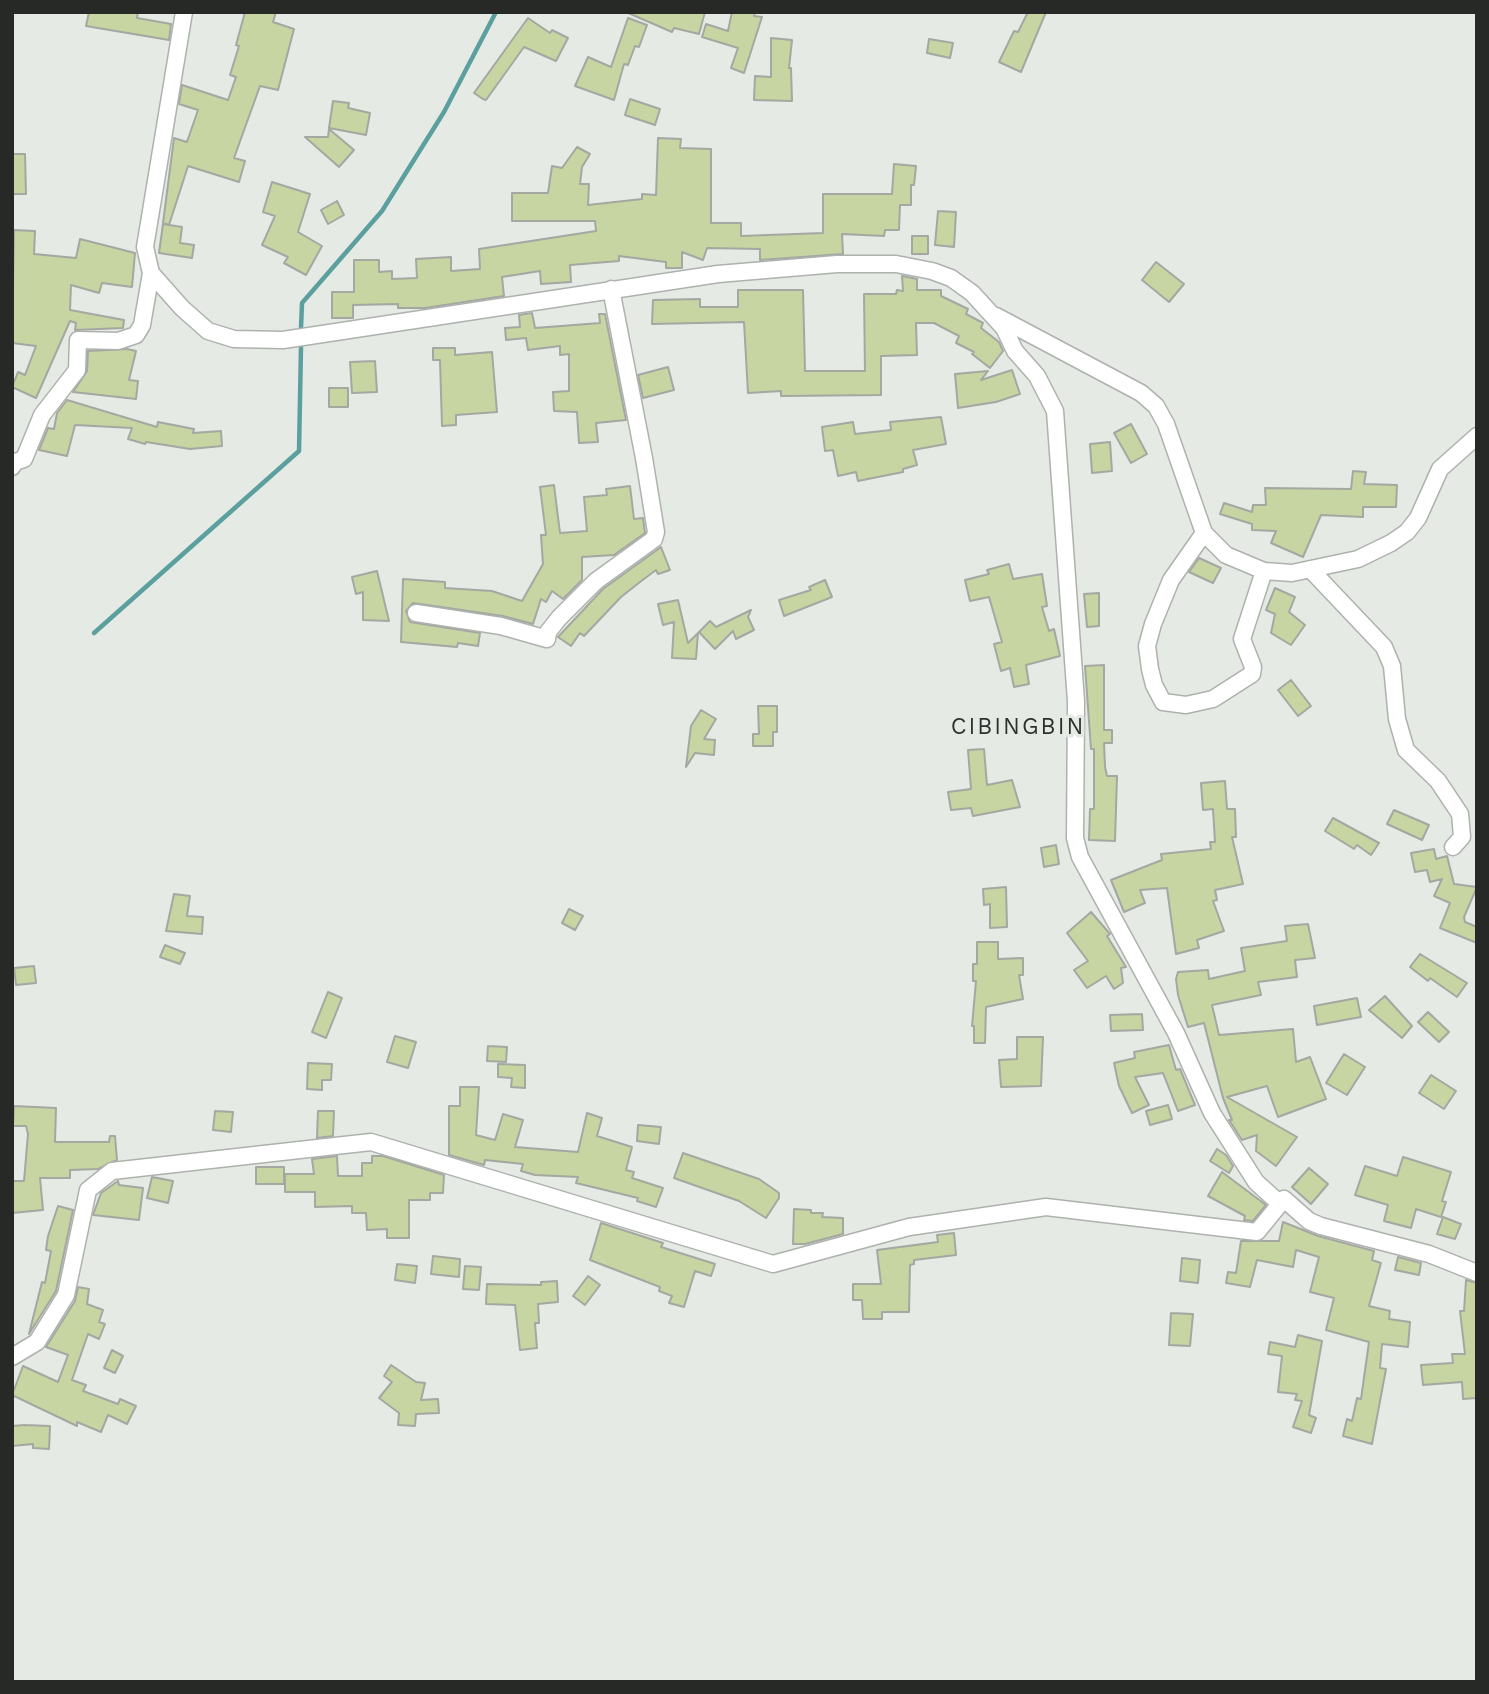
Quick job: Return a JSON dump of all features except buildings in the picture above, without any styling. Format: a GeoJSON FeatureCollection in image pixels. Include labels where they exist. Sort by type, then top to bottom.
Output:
{"type":"FeatureCollection","features":[{"type":"Feature","properties":{"kind":"street"},"geometry":{"type":"LineString","coordinates":[[12,467],[15,462],[24,459],[42,415],[77,370],[78,340],[118,341],[136,335],[142,325],[151,273],[145,247],[146,236],[184,12]]}},
{"type":"Feature","properties":{"kind":"street"},"geometry":{"type":"LineString","coordinates":[[151,273],[182,309],[208,331],[233,339],[257,341],[283,340],[718,274],[836,264],[896,264],[951,278],[1004,328],[1015,351],[1037,376],[1055,411],[1076,701],[1076,838],[1080,857],[1170,1021],[1212,1114],[1229,1143],[1256,1182],[1278,1202],[1284,1199]]}},
{"type":"Feature","properties":{"kind":"street"},"geometry":{"type":"LineString","coordinates":[[416,613],[501,626],[547,639],[548,632],[559,618],[596,580],[654,538],[656,532],[645,458],[611,289]]}},
{"type":"Feature","properties":{"kind":"street"},"geometry":{"type":"LineString","coordinates":[[992,314],[1141,393],[1156,406],[1166,424],[1205,533],[1226,555],[1264,571],[1280,574],[1358,559],[1407,532],[1418,518],[1440,469],[1477,436]]}},
{"type":"Feature","properties":{"kind":"street"},"geometry":{"type":"LineString","coordinates":[[1205,533],[1171,580],[1147,646],[1154,685],[1163,702],[1186,705],[1213,699],[1252,674],[1253,667],[1242,639],[1264,571]]}},
{"type":"Feature","properties":{"kind":"street"},"geometry":{"type":"LineString","coordinates":[[1310,569],[1384,647],[1392,666],[1397,719],[1406,750],[1438,781],[1460,814],[1462,837],[1452,847]]}},
{"type":"Feature","properties":{"kind":"street"},"geometry":{"type":"LineString","coordinates":[[12,1357],[37,1342],[66,1295],[88,1190],[112,1171],[371,1142],[773,1264],[909,1227],[1046,1207],[1257,1232],[1284,1199]]}},
{"type":"Feature","properties":{"kind":"street"},"geometry":{"type":"LineString","coordinates":[[1284,1199],[1308,1221],[1321,1226],[1429,1254],[1477,1273]]}},
{"type":"Feature","properties":{"kind":"waterway"},"geometry":{"type":"LineString","coordinates":[[301,328],[302,303],[382,211],[444,112],[496,12]]}},
{"type":"Feature","properties":{"kind":"waterway"},"geometry":{"type":"LineString","coordinates":[[94,633],[299,451],[301,347]]}},
{"type":"Feature","properties":{"kind":"district","name":"CIBINGBIN"},"geometry":{"type":"Point","coordinates":[1018,727]}}]}
